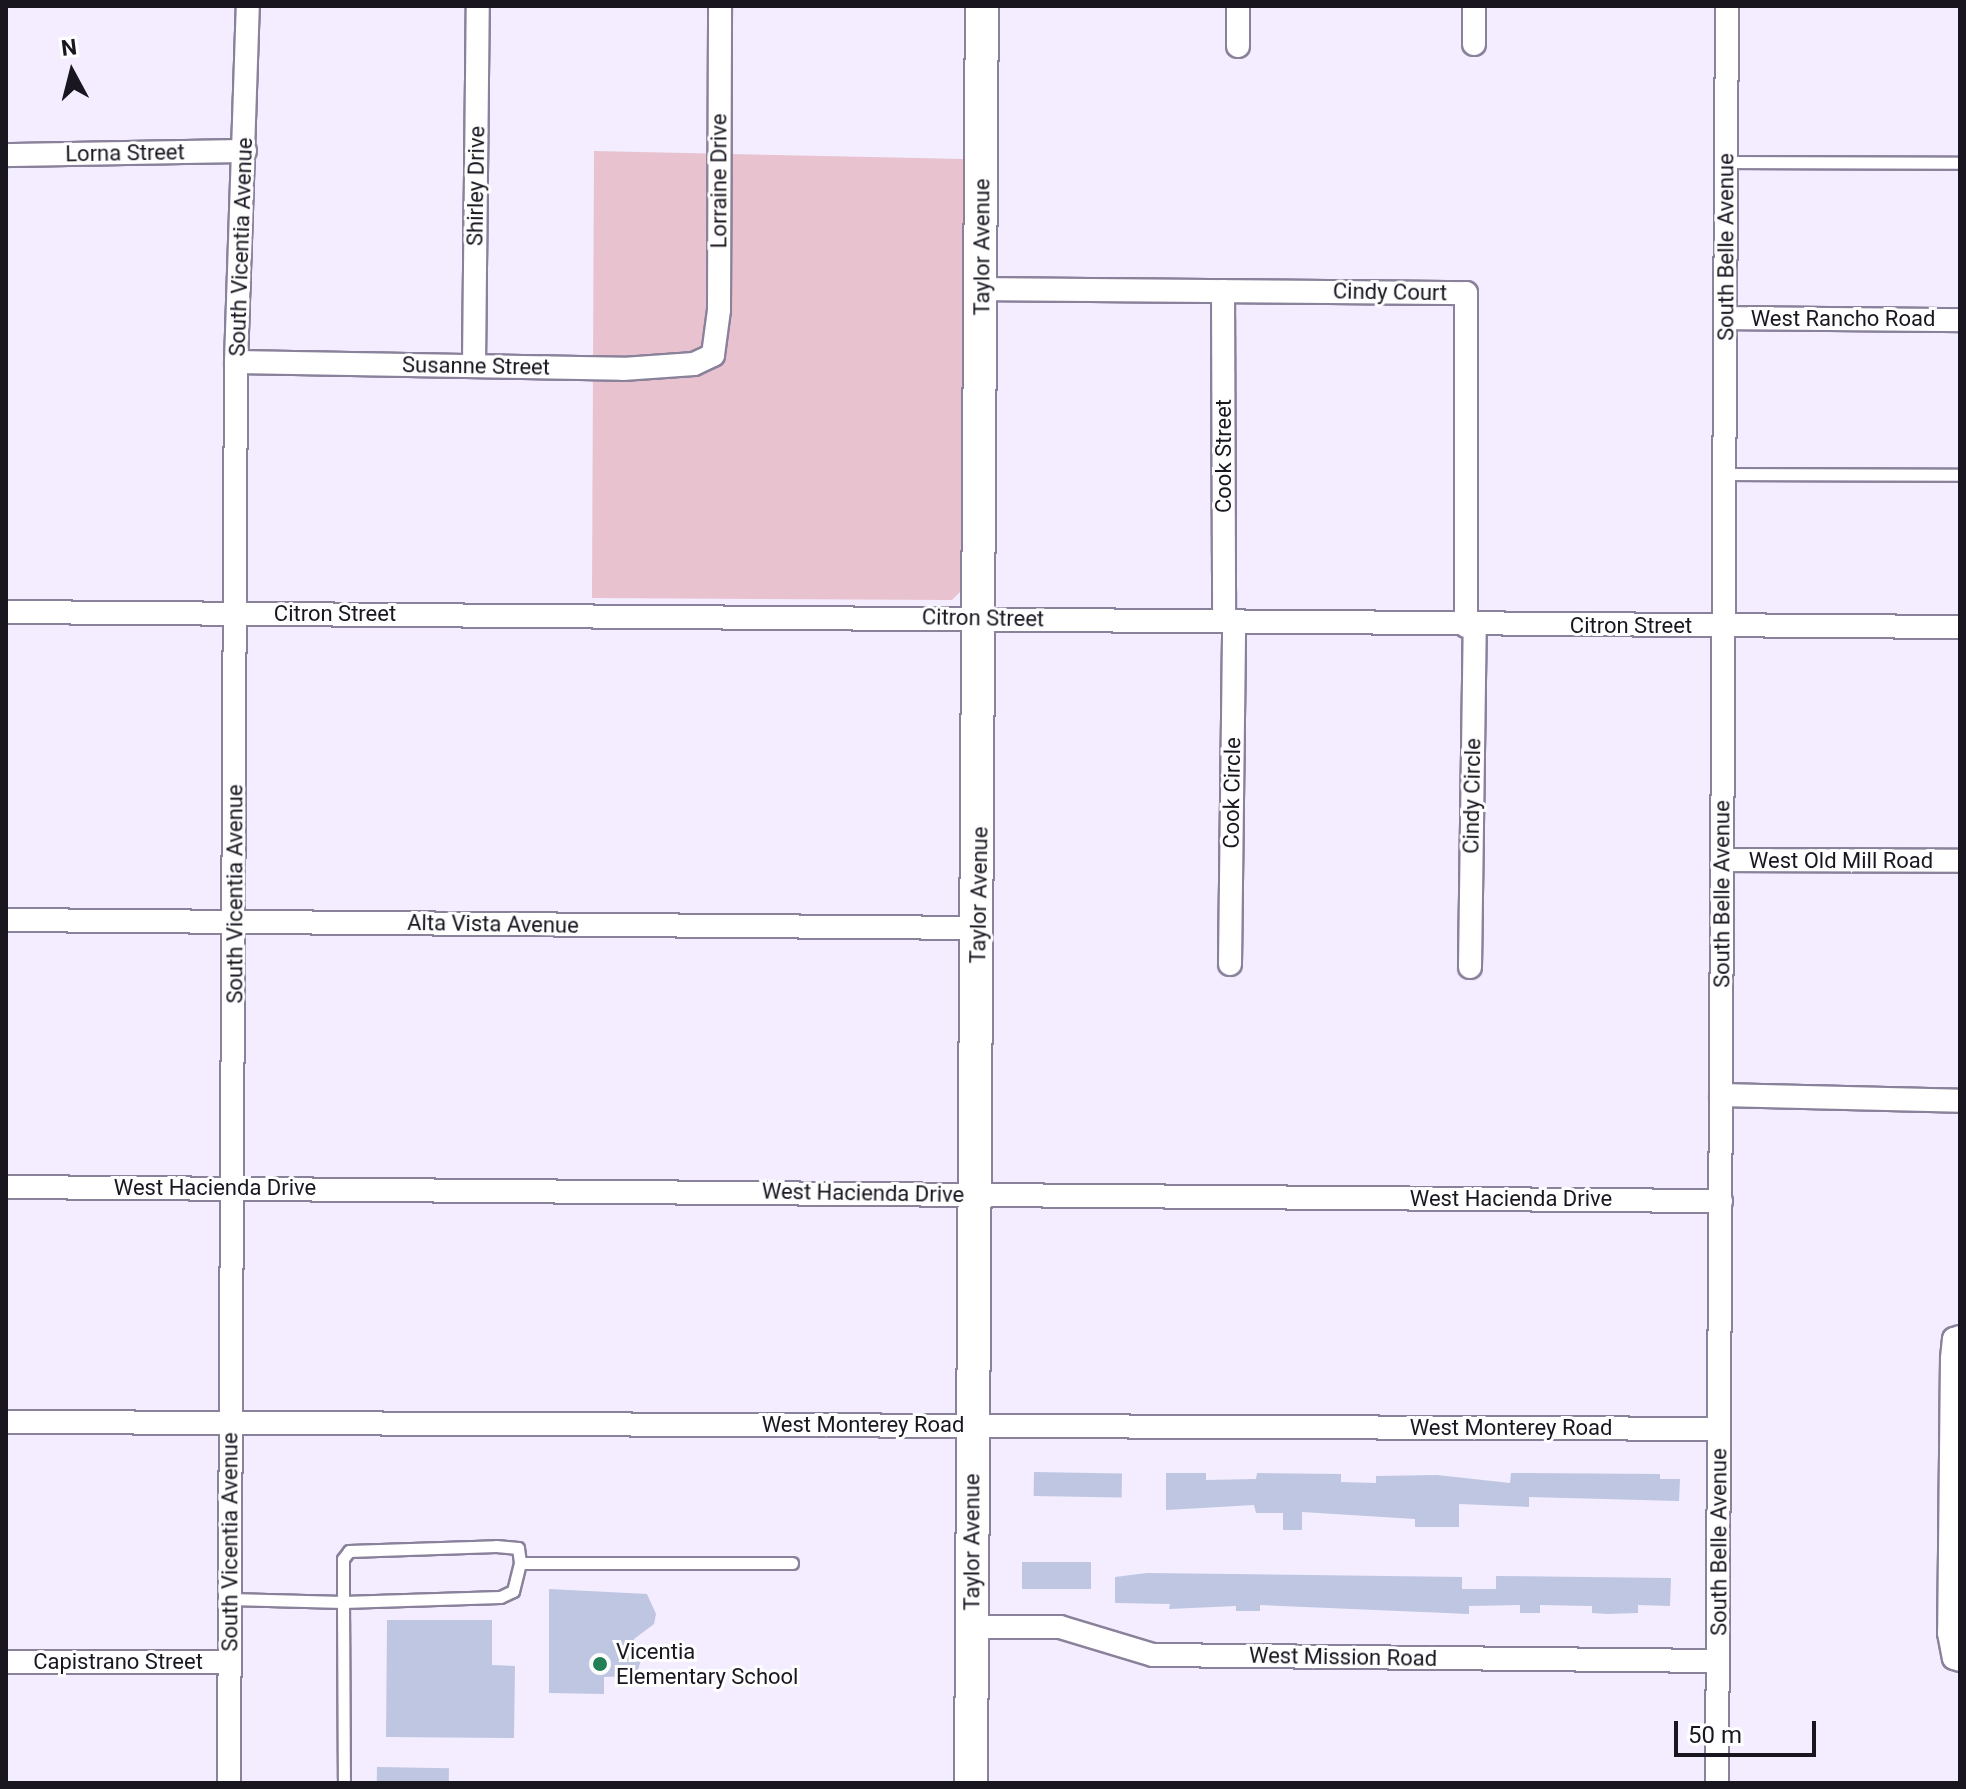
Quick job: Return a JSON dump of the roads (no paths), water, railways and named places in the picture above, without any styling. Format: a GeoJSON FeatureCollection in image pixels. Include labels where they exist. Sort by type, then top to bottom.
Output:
{"type":"FeatureCollection","features":[{"type":"Feature","properties":{"kind":"street","name":"South Vicentia Avenue"},"geometry":{"type":"LineString","coordinates":[[229,1783],[236,921],[236,362],[248,6]]}},
{"type":"Feature","properties":{"kind":"street","name":"Shirley Drive"},"geometry":{"type":"LineString","coordinates":[[474,365],[478,6]]}},
{"type":"Feature","properties":{"kind":"street","name":"Lorraine Drive"},"geometry":{"type":"LineString","coordinates":[[713,355],[719,310],[720,6]]}},
{"type":"Feature","properties":{"kind":"street","name":"Taylor Avenue"},"geometry":{"type":"LineString","coordinates":[[971,1783],[973,1194],[981,618],[982,6]]}},
{"type":"Feature","properties":{"kind":"street"},"geometry":{"type":"LineString","coordinates":[[1238,6],[1238,46]]}},
{"type":"Feature","properties":{"kind":"street"},"geometry":{"type":"LineString","coordinates":[[1474,6],[1474,44]]}},
{"type":"Feature","properties":{"kind":"street","name":"South Belle Avenue"},"geometry":{"type":"LineString","coordinates":[[1717,1783],[1727,6]]}},
{"type":"Feature","properties":{"kind":"street","name":"Lorna Street"},"geometry":{"type":"LineString","coordinates":[[6,155],[245,151]]}},
{"type":"Feature","properties":{"kind":"street","name":"Cindy Court"},"geometry":{"type":"LineString","coordinates":[[982,289],[1466,293],[1470,626]]}},
{"type":"Feature","properties":{"kind":"street","name":"Cook Street"},"geometry":{"type":"LineString","coordinates":[[1223,291],[1229,621]]}},
{"type":"Feature","properties":{"kind":"street","name":"West Rancho Road"},"geometry":{"type":"LineString","coordinates":[[1726,318],[1960,320]]}},
{"type":"Feature","properties":{"kind":"street","name":"Susanne Street"},"geometry":{"type":"LineString","coordinates":[[236,362],[623,369],[694,364],[713,355]]}},
{"type":"Feature","properties":{"kind":"street","name":"Citron Street"},"geometry":{"type":"LineString","coordinates":[[6,612],[981,618],[1470,626],[1960,627]]}},
{"type":"Feature","properties":{"kind":"street","name":"Cook Circle"},"geometry":{"type":"LineString","coordinates":[[1229,621],[1230,964]]}},
{"type":"Feature","properties":{"kind":"street","name":"Cindy Circle"},"geometry":{"type":"LineString","coordinates":[[1470,626],[1470,967]]}},
{"type":"Feature","properties":{"kind":"street","name":"West Old Mill Road"},"geometry":{"type":"LineString","coordinates":[[1722,860],[1960,861]]}},
{"type":"Feature","properties":{"kind":"street","name":"Alta Vista Avenue"},"geometry":{"type":"LineString","coordinates":[[6,920],[979,928]]}},
{"type":"Feature","properties":{"kind":"street"},"geometry":{"type":"LineString","coordinates":[[1721,1095],[1960,1101]]}},
{"type":"Feature","properties":{"kind":"street","name":"West Hacienda Drive"},"geometry":{"type":"LineString","coordinates":[[6,1187],[1721,1201]]}},
{"type":"Feature","properties":{"kind":"street"},"geometry":{"type":"LineString","coordinates":[[1960,1337],[1954,1339],[1952,1359],[1949,1633],[1954,1658],[1960,1660]]}},
{"type":"Feature","properties":{"kind":"street","name":"West Monterey Road"},"geometry":{"type":"LineString","coordinates":[[6,1422],[1719,1429]]}},
{"type":"Feature","properties":{"kind":"street","name":"West Mission Road"},"geometry":{"type":"LineString","coordinates":[[972,1627],[1060,1627],[1153,1655],[1718,1661]]}},
{"type":"Feature","properties":{"kind":"street","name":"Capistrano Street"},"geometry":{"type":"LineString","coordinates":[[6,1662],[230,1662]]}},
{"type":"Feature","properties":{"kind":"lane"},"geometry":{"type":"LineString","coordinates":[[1726,162],[1960,163]]}},
{"type":"Feature","properties":{"kind":"lane"},"geometry":{"type":"LineString","coordinates":[[1725,474],[1960,475]]}},
{"type":"Feature","properties":{"kind":"lane"},"geometry":{"type":"LineString","coordinates":[[230,1599],[343,1602],[500,1597],[513,1591],[520,1563],[518,1548],[349,1551],[343,1559],[343,1602],[344,1783]]}},
{"type":"Feature","properties":{"kind":"lane"},"geometry":{"type":"LineString","coordinates":[[520,1563],[792,1563]]}},
{"type":"Feature","properties":{"kind":"place","name":"Vicentia Elementary School"},"geometry":{"type":"Point","coordinates":[600,1664]}}]}
